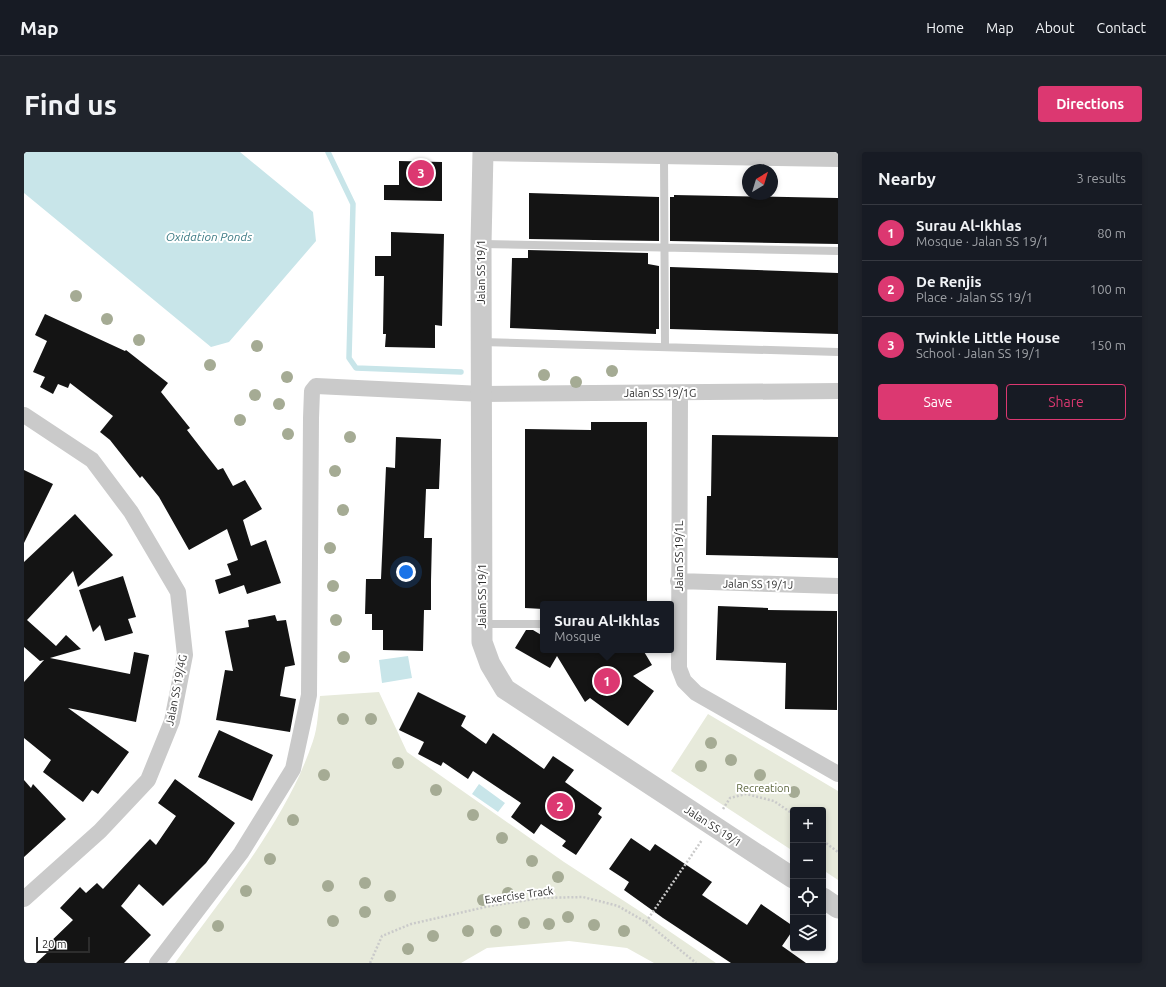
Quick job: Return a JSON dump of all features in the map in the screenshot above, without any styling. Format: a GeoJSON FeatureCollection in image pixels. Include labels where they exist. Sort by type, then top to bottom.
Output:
{"type":"FeatureCollection","features":[{"type":"Feature","properties":{"kind":"street"},"geometry":{"type":"LineString","coordinates":[[483,152],[664,156],[686,154],[838,159]]}},
{"type":"Feature","properties":{"kind":"street","name":"Jalan SS 19/1"},"geometry":{"type":"LineString","coordinates":[[483,152],[480,342],[482,394],[482,642],[490,664],[505,689],[790,876]]}},
{"type":"Feature","properties":{"kind":"street","name":"Jalan SS 19/1G"},"geometry":{"type":"LineString","coordinates":[[157,963],[241,852],[294,769],[309,695],[312,390],[316,386],[482,394],[838,391]]}},
{"type":"Feature","properties":{"kind":"street","name":"Jalan SS 19/1L"},"geometry":{"type":"LineString","coordinates":[[680,392],[678,582],[675,625],[679,668],[684,680],[696,693],[838,774]]}},
{"type":"Feature","properties":{"kind":"street","name":"Jalan SS 19/4G"},"geometry":{"type":"LineString","coordinates":[[24,415],[92,460],[131,512],[178,592],[185,655],[172,721],[148,780],[100,831],[24,899]]}},
{"type":"Feature","properties":{"kind":"street","name":"Jalan SS 19/1J"},"geometry":{"type":"LineString","coordinates":[[678,582],[838,586]]}},
{"type":"Feature","properties":{"kind":"street"},"geometry":{"type":"LineString","coordinates":[[826,900],[838,908]]}},
{"type":"Feature","properties":{"kind":"lane"},"geometry":{"type":"LineString","coordinates":[[664,156],[665,347]]}},
{"type":"Feature","properties":{"kind":"lane"},"geometry":{"type":"LineString","coordinates":[[481,244],[838,251]]}},
{"type":"Feature","properties":{"kind":"lane"},"geometry":{"type":"LineString","coordinates":[[480,342],[838,352]]}},
{"type":"Feature","properties":{"kind":"lane"},"geometry":{"type":"LineString","coordinates":[[482,624],[540,624]]}},
{"type":"Feature","properties":{"kind":"path"},"geometry":{"type":"LineString","coordinates":[[646,922],[730,798],[746,794],[774,801],[790,812]]}},
{"type":"Feature","properties":{"kind":"path"},"geometry":{"type":"LineString","coordinates":[[826,843],[838,852]]}},
{"type":"Feature","properties":{"kind":"path","name":"Exercise Track"},"geometry":{"type":"LineString","coordinates":[[370,963],[382,936],[411,924],[454,913],[540,898],[583,897],[618,906],[646,922],[696,963]]}},
{"type":"Feature","properties":{"kind":"green space"},"geometry":{"type":"Polygon","coordinates":[[[379,692],[407,752],[564,862],[716,963],[654,963],[627,948],[569,941],[487,948],[461,963],[175,963],[233,884],[270,829],[287,800],[301,771],[315,736],[320,696],[379,692]]]}},
{"type":"Feature","properties":{"kind":"green space","name":"Recreation"},"geometry":{"type":"Polygon","coordinates":[[[708,714],[838,791],[838,880],[826,872],[826,807],[790,807],[790,849],[671,771],[708,714]]]}},
{"type":"Feature","properties":{"kind":"water","name":"Oxidation Ponds"},"geometry":{"type":"Polygon","coordinates":[[[24,152],[240,152],[313,212],[316,241],[229,342],[211,347],[24,193],[24,152]]]}},
{"type":"Feature","properties":{"kind":"water"},"geometry":{"type":"Polygon","coordinates":[[[408,656],[412,678],[382,683],[379,660],[408,656]]]}},
{"type":"Feature","properties":{"kind":"water"},"geometry":{"type":"Polygon","coordinates":[[[479,784],[505,803],[498,812],[472,794],[479,784]]]}},
{"type":"Feature","properties":{"kind":"building"},"geometry":{"type":"Polygon","coordinates":[[[399,161],[442,162],[442,201],[384,200],[384,185],[399,185],[399,161]]]}},
{"type":"Feature","properties":{"kind":"building"},"geometry":{"type":"Polygon","coordinates":[[[529,193],[659,197],[659,241],[529,239],[529,193]]]}},
{"type":"Feature","properties":{"kind":"building"},"geometry":{"type":"Polygon","coordinates":[[[674,195],[742,196],[742,200],[778,200],[778,197],[838,198],[838,244],[670,241],[670,197],[674,197],[674,195]]]}},
{"type":"Feature","properties":{"kind":"building"},"geometry":{"type":"Polygon","coordinates":[[[391,232],[444,234],[442,326],[435,325],[435,348],[385,347],[386,334],[383,334],[384,276],[375,276],[375,256],[391,256],[391,232]]]}},
{"type":"Feature","properties":{"kind":"building"},"geometry":{"type":"Polygon","coordinates":[[[528,250],[648,253],[648,264],[659,266],[659,329],[656,329],[656,334],[510,328],[512,258],[528,258],[528,250]]]}},
{"type":"Feature","properties":{"kind":"building"},"geometry":{"type":"Polygon","coordinates":[[[670,267],[838,273],[838,334],[670,329],[670,267]]]}},
{"type":"Feature","properties":{"kind":"building"},"geometry":{"type":"Polygon","coordinates":[[[45,314],[125,351],[126,350],[168,383],[161,392],[190,428],[187,430],[218,470],[223,468],[233,486],[245,480],[262,509],[243,520],[251,546],[266,540],[281,583],[247,594],[244,585],[219,594],[215,580],[231,575],[227,564],[238,560],[227,529],[189,550],[159,497],[142,476],[140,478],[110,440],[100,432],[113,416],[70,383],[68,388],[58,384],[53,394],[40,387],[45,377],[33,372],[47,341],[35,335],[45,314]]]}},
{"type":"Feature","properties":{"kind":"building"},"geometry":{"type":"Polygon","coordinates":[[[591,422],[647,422],[647,601],[540,601],[540,609],[525,608],[525,429],[591,430],[591,422]]]}},
{"type":"Feature","properties":{"kind":"building"},"geometry":{"type":"Polygon","coordinates":[[[712,435],[838,437],[838,558],[706,555],[707,496],[711,496],[712,435]]]}},
{"type":"Feature","properties":{"kind":"building"},"geometry":{"type":"Polygon","coordinates":[[[396,437],[441,439],[439,489],[426,489],[424,538],[432,538],[431,610],[424,610],[423,651],[383,650],[383,630],[372,630],[372,614],[365,614],[366,579],[381,579],[386,467],[395,468],[396,437]]]}},
{"type":"Feature","properties":{"kind":"building"},"geometry":{"type":"Polygon","coordinates":[[[24,470],[53,484],[24,543],[24,470]]]}},
{"type":"Feature","properties":{"kind":"building"},"geometry":{"type":"Polygon","coordinates":[[[75,514],[113,555],[78,587],[73,571],[27,620],[56,646],[66,635],[81,649],[50,658],[130,674],[134,652],[149,655],[136,722],[68,708],[129,752],[98,794],[92,790],[83,802],[43,772],[51,760],[24,738],[24,682],[44,660],[40,661],[24,647],[24,562],[75,514]]]}},
{"type":"Feature","properties":{"kind":"building"},"geometry":{"type":"Polygon","coordinates":[[[123,576],[136,617],[128,619],[133,633],[105,641],[100,625],[93,632],[79,590],[123,576]]]}},
{"type":"Feature","properties":{"kind":"building"},"geometry":{"type":"Polygon","coordinates":[[[718,606],[768,608],[768,610],[837,611],[837,710],[785,709],[786,663],[716,660],[718,606]]]}},
{"type":"Feature","properties":{"kind":"building"},"geometry":{"type":"Polygon","coordinates":[[[275,615],[277,621],[286,620],[295,665],[285,667],[280,696],[296,699],[290,732],[216,720],[225,670],[233,671],[225,631],[249,627],[248,620],[275,615]]]}},
{"type":"Feature","properties":{"kind":"building"},"geometry":{"type":"Polygon","coordinates":[[[526,630],[533,630],[540,634],[540,653],[645,653],[652,665],[633,676],[654,691],[628,726],[590,698],[585,702],[557,656],[550,668],[515,648],[526,630]]]}},
{"type":"Feature","properties":{"kind":"building"},"geometry":{"type":"Polygon","coordinates":[[[418,692],[466,716],[461,726],[486,744],[493,733],[544,769],[553,756],[574,770],[565,782],[602,808],[598,814],[602,817],[576,855],[562,846],[566,841],[541,824],[534,834],[511,817],[521,803],[473,771],[468,779],[443,762],[441,766],[418,754],[424,742],[399,730],[418,692]]]}},
{"type":"Feature","properties":{"kind":"building"},"geometry":{"type":"Polygon","coordinates":[[[219,730],[273,755],[252,801],[198,777],[219,730]]]}},
{"type":"Feature","properties":{"kind":"building"},"geometry":{"type":"Polygon","coordinates":[[[175,779],[235,823],[206,863],[163,906],[139,884],[121,906],[151,935],[124,963],[36,963],[49,951],[45,947],[73,920],[60,908],[80,887],[86,893],[97,883],[103,889],[150,839],[156,845],[176,816],[158,803],[175,779]]]}},
{"type":"Feature","properties":{"kind":"building"},"geometry":{"type":"Polygon","coordinates":[[[24,780],[31,788],[33,784],[66,819],[24,857],[24,780]]]}},
{"type":"Feature","properties":{"kind":"building"},"geometry":{"type":"Polygon","coordinates":[[[631,838],[650,851],[655,844],[712,882],[702,895],[747,925],[761,904],[790,924],[790,934],[782,946],[806,963],[731,963],[624,890],[629,882],[609,869],[631,838]]]}},
{"type":"Feature","properties":{"kind":"waterway"},"geometry":{"type":"LineString","coordinates":[[328,152],[353,204],[349,358],[356,368],[461,372]]}},
{"type":"Feature","properties":{"kind":"place","name":"Twinkle Little House"},"geometry":{"type":"Point","coordinates":[421,173]}},
{"type":"Feature","properties":{"kind":"place","name":"Surau Al-Ikhlas"},"geometry":{"type":"Point","coordinates":[607,681]}},
{"type":"Feature","properties":{"kind":"place","name":"De Renjis"},"geometry":{"type":"Point","coordinates":[560,806]}}]}
